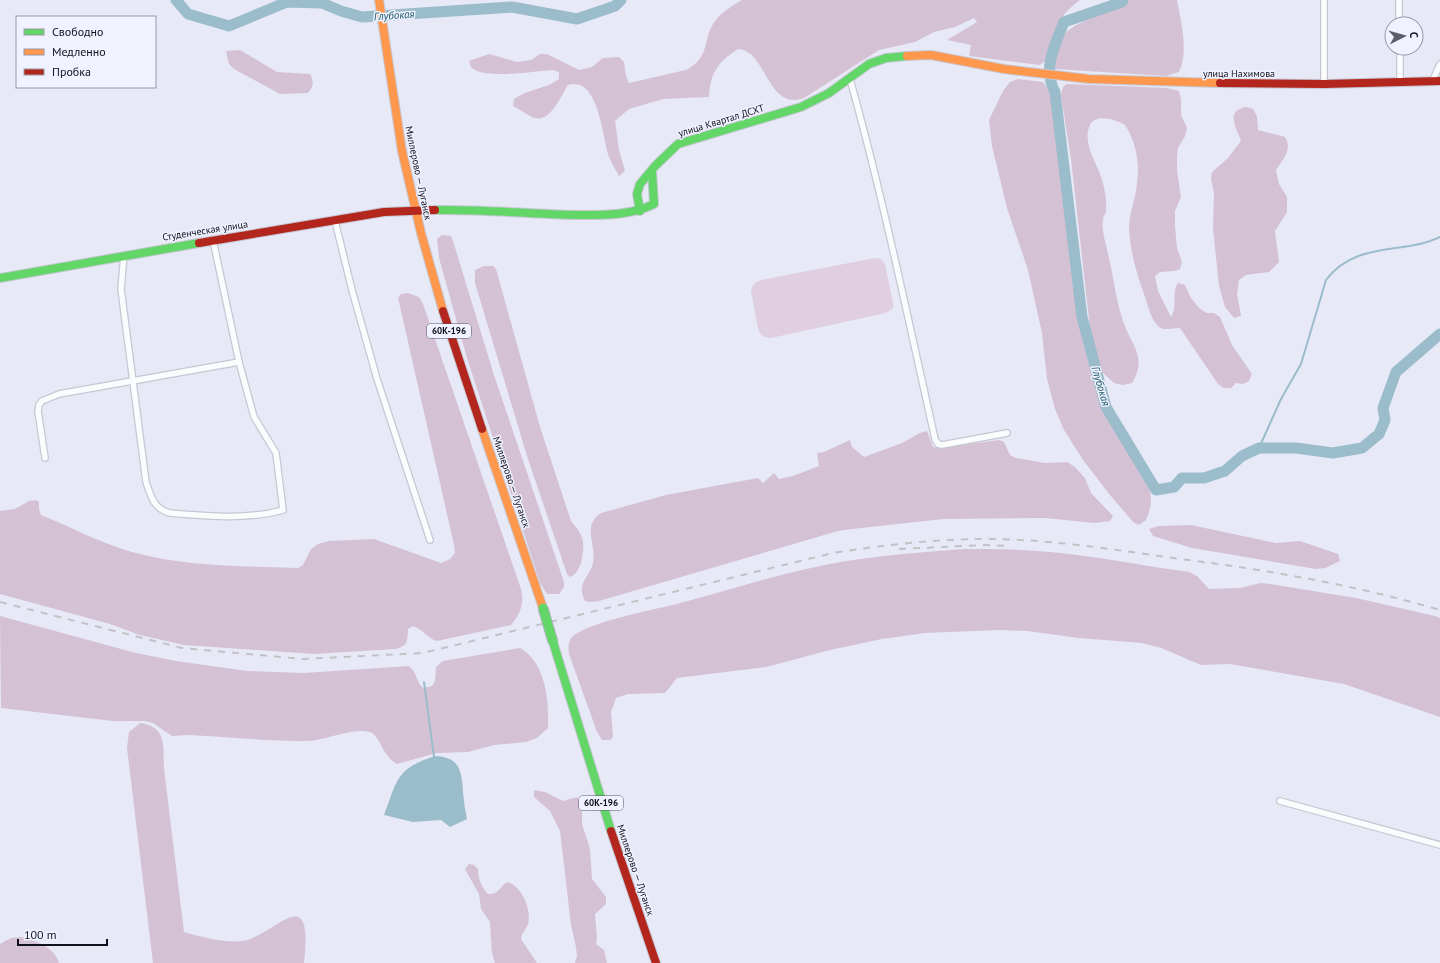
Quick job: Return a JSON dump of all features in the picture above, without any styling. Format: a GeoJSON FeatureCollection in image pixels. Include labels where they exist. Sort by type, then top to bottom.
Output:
{"type":"FeatureCollection","features":[{"type":"Feature","properties":{"kind":"street","name":"Миллерово — Луганск"},"geometry":{"type":"LineString","coordinates":[[379,0],[385,48],[402,151],[414,210],[451,338],[543,608],[601,802],[656,963]]}},
{"type":"Feature","properties":{"kind":"street"},"geometry":{"type":"LineString","coordinates":[[1324,0],[1324,84]]}},
{"type":"Feature","properties":{"kind":"street"},"geometry":{"type":"LineString","coordinates":[[1399,0],[1399,16]]}},
{"type":"Feature","properties":{"kind":"street","name":"улица Квартал ДСХТ"},"geometry":{"type":"LineString","coordinates":[[640,211],[638,189],[669,151],[678,144],[801,107],[829,93],[863,68],[878,60],[891,56],[937,56],[1038,74]]}},
{"type":"Feature","properties":{"kind":"street"},"geometry":{"type":"LineString","coordinates":[[1400,56],[1400,82]]}},
{"type":"Feature","properties":{"kind":"street"},"geometry":{"type":"LineString","coordinates":[[1436,82],[1440,64]]}},
{"type":"Feature","properties":{"kind":"street","name":"улица Нахимова"},"geometry":{"type":"LineString","coordinates":[[1038,74],[1058,77],[1185,83],[1324,84],[1436,82]]}},
{"type":"Feature","properties":{"kind":"street"},"geometry":{"type":"LineString","coordinates":[[850,78],[864,129],[892,247],[935,439],[938,444],[942,445],[1007,433]]}},
{"type":"Feature","properties":{"kind":"street"},"geometry":{"type":"LineString","coordinates":[[414,210],[593,214],[640,211],[650,208],[654,204],[652,171]]}},
{"type":"Feature","properties":{"kind":"street","name":"Студенческая улица"},"geometry":{"type":"LineString","coordinates":[[0,278],[124,255],[384,212],[414,210]]}},
{"type":"Feature","properties":{"kind":"street"},"geometry":{"type":"LineString","coordinates":[[335,221],[352,290],[377,379],[430,540]]}},
{"type":"Feature","properties":{"kind":"street"},"geometry":{"type":"LineString","coordinates":[[124,255],[121,289],[146,482],[150,496],[158,507],[166,512],[255,516],[273,513],[283,510],[276,453],[254,416],[239,362],[226,296],[215,254],[214,240]]}},
{"type":"Feature","properties":{"kind":"street"},"geometry":{"type":"LineString","coordinates":[[45,458],[38,411],[39,405],[42,401],[59,394],[239,362]]}},
{"type":"Feature","properties":{"kind":"street"},"geometry":{"type":"LineString","coordinates":[[1280,802],[1440,845]]}},
{"type":"Feature","properties":{"kind":"shaded area"},"geometry":{"type":"Polygon","coordinates":[[[742,0],[1080,0],[1072,6],[1061,20],[1054,35],[1046,61],[1039,65],[969,56],[971,45],[947,40],[977,22],[974,18],[955,27],[934,32],[915,42],[879,50],[804,98],[792,100],[782,96],[775,89],[755,59],[748,52],[738,49],[725,59],[716,69],[711,81],[709,97],[663,99],[629,109],[615,121],[619,150],[625,171],[619,176],[612,164],[606,148],[598,110],[593,99],[586,90],[578,85],[568,85],[558,103],[549,114],[544,117],[532,117],[513,106],[514,99],[559,79],[559,72],[553,70],[510,74],[486,73],[477,71],[471,67],[469,61],[489,54],[517,62],[531,60],[540,54],[547,54],[579,70],[592,67],[603,58],[619,57],[624,62],[626,76],[629,83],[686,70],[694,65],[703,54],[708,34],[715,21],[724,12],[742,0]]]}},
{"type":"Feature","properties":{"kind":"shaded area"},"geometry":{"type":"Polygon","coordinates":[[[1126,0],[1177,0],[1184,46],[1182,64],[1179,72],[1166,76],[1055,69],[1053,67],[1055,53],[1059,42],[1065,34],[1072,28],[1120,5],[1126,0]]]}},
{"type":"Feature","properties":{"kind":"shaded area"},"geometry":{"type":"Polygon","coordinates":[[[240,50],[277,72],[310,74],[313,82],[311,88],[308,93],[280,94],[234,69],[229,64],[226,51],[240,50]]]}},
{"type":"Feature","properties":{"kind":"shaded area"},"geometry":{"type":"Polygon","coordinates":[[[1018,79],[1043,82],[1048,89],[1052,102],[1078,312],[1096,391],[1103,411],[1150,485],[1151,503],[1149,512],[1146,520],[1139,525],[1133,522],[1083,460],[1064,430],[1055,409],[1047,379],[1042,333],[1028,270],[1007,208],[992,146],[989,120],[1003,91],[1010,82],[1018,79]]]}},
{"type":"Feature","properties":{"kind":"shaded area"},"geometry":{"type":"Polygon","coordinates":[[[1067,84],[1167,88],[1179,91],[1181,99],[1181,115],[1187,128],[1185,136],[1178,148],[1177,156],[1177,170],[1181,197],[1175,211],[1175,226],[1177,248],[1182,262],[1180,269],[1160,272],[1155,276],[1158,291],[1171,317],[1174,309],[1175,291],[1178,283],[1185,285],[1191,298],[1200,309],[1207,313],[1214,313],[1220,317],[1232,345],[1252,374],[1249,381],[1243,384],[1236,383],[1231,388],[1224,388],[1218,384],[1180,328],[1161,328],[1154,321],[1132,255],[1129,228],[1138,175],[1136,153],[1132,138],[1125,125],[1117,121],[1101,118],[1093,121],[1090,125],[1088,132],[1089,147],[1103,183],[1106,201],[1106,212],[1103,218],[1104,239],[1119,306],[1123,321],[1138,358],[1137,374],[1132,383],[1123,385],[1114,383],[1102,372],[1090,328],[1071,159],[1061,95],[1063,87],[1067,84]]]}},
{"type":"Feature","properties":{"kind":"shaded area"},"geometry":{"type":"Polygon","coordinates":[[[1246,107],[1253,109],[1257,116],[1258,130],[1285,137],[1287,142],[1288,150],[1276,170],[1279,184],[1287,197],[1287,212],[1275,231],[1279,262],[1269,272],[1246,275],[1239,280],[1237,294],[1241,316],[1234,318],[1225,307],[1219,286],[1213,228],[1214,193],[1211,179],[1212,172],[1228,158],[1241,141],[1235,125],[1234,116],[1240,109],[1246,107]]]}},
{"type":"Feature","properties":{"kind":"shaded area"},"geometry":{"type":"Polygon","coordinates":[[[442,235],[451,236],[453,241],[494,375],[564,582],[564,587],[559,594],[547,594],[540,583],[467,358],[439,258],[437,239],[442,235]]]}},
{"type":"Feature","properties":{"kind":"shaded area"},"geometry":{"type":"Polygon","coordinates":[[[875,258],[881,259],[885,264],[893,303],[893,308],[886,313],[771,338],[765,337],[760,333],[751,291],[753,285],[756,283],[761,280],[875,258]]]}},
{"type":"Feature","properties":{"kind":"shaded area"},"geometry":{"type":"Polygon","coordinates":[[[484,266],[493,266],[496,269],[540,427],[571,521],[583,540],[583,550],[579,569],[570,577],[567,574],[527,456],[475,283],[475,270],[484,266]]]}},
{"type":"Feature","properties":{"kind":"shaded area"},"geometry":{"type":"Polygon","coordinates":[[[408,293],[419,297],[423,304],[521,589],[521,608],[511,625],[437,641],[413,626],[408,629],[408,637],[405,645],[400,648],[314,654],[184,645],[140,635],[110,624],[0,594],[0,511],[15,509],[29,501],[36,500],[39,502],[41,515],[97,540],[132,552],[173,561],[214,565],[298,568],[303,565],[311,549],[318,544],[329,541],[374,539],[441,563],[450,559],[455,553],[454,545],[398,298],[401,294],[408,293]]]}},
{"type":"Feature","properties":{"kind":"shaded area"},"geometry":{"type":"Polygon","coordinates":[[[927,431],[933,447],[940,448],[999,440],[1004,442],[1010,455],[1016,458],[1045,463],[1067,462],[1075,467],[1085,478],[1091,493],[1113,516],[1110,521],[1094,523],[1045,518],[943,519],[838,531],[599,601],[585,601],[582,589],[594,557],[591,536],[592,524],[595,518],[601,513],[666,495],[758,478],[763,483],[774,473],[779,479],[793,476],[819,466],[817,453],[824,452],[850,440],[852,447],[864,457],[902,443],[920,433],[927,431]]]}},
{"type":"Feature","properties":{"kind":"shaded area"},"geometry":{"type":"Polygon","coordinates":[[[1191,525],[1276,543],[1300,541],[1338,554],[1340,561],[1325,568],[1316,569],[1192,548],[1153,536],[1149,529],[1158,526],[1191,525]]]}},
{"type":"Feature","properties":{"kind":"shaded area"},"geometry":{"type":"Polygon","coordinates":[[[964,549],[1028,550],[1085,556],[1189,572],[1197,576],[1209,589],[1240,588],[1261,583],[1270,584],[1356,598],[1435,616],[1440,618],[1440,717],[1344,684],[1230,664],[1201,665],[1161,648],[1142,643],[1079,638],[1027,631],[999,630],[925,633],[882,639],[830,650],[766,667],[677,678],[665,693],[628,694],[616,698],[611,712],[613,737],[610,740],[602,740],[597,732],[569,654],[568,647],[570,641],[572,637],[579,632],[604,622],[673,605],[769,578],[822,566],[883,556],[964,549]]]}},
{"type":"Feature","properties":{"kind":"shaded area"},"geometry":{"type":"Polygon","coordinates":[[[0,616],[136,653],[176,661],[247,671],[304,673],[409,666],[414,671],[423,688],[432,686],[435,681],[436,667],[443,661],[520,648],[529,655],[541,673],[548,706],[548,728],[537,738],[526,742],[494,745],[468,752],[437,753],[397,764],[388,756],[373,734],[363,731],[355,731],[305,741],[261,740],[189,735],[172,736],[153,723],[145,721],[113,721],[1,708],[0,616]]]}},
{"type":"Feature","properties":{"kind":"shaded area"},"geometry":{"type":"Polygon","coordinates":[[[140,723],[149,725],[155,729],[160,734],[162,739],[164,769],[184,932],[205,938],[242,941],[267,931],[278,923],[289,918],[297,917],[303,922],[306,937],[304,963],[153,963],[127,748],[129,732],[140,723]]]}},
{"type":"Feature","properties":{"kind":"shaded area"},"geometry":{"type":"Polygon","coordinates":[[[534,790],[545,792],[563,801],[577,797],[582,807],[582,824],[590,849],[592,879],[606,897],[606,904],[595,914],[596,944],[604,950],[607,963],[575,963],[577,956],[576,947],[571,925],[560,831],[550,811],[534,797],[534,790]]]}},
{"type":"Feature","properties":{"kind":"shaded area"},"geometry":{"type":"Polygon","coordinates":[[[469,864],[474,865],[478,869],[481,883],[488,894],[497,892],[507,882],[512,884],[521,893],[525,899],[529,912],[529,918],[528,924],[521,939],[537,963],[495,963],[492,953],[490,922],[481,909],[479,894],[465,869],[469,864]]]}},
{"type":"Feature","properties":{"kind":"shaded area"},"geometry":{"type":"Polygon","coordinates":[[[21,937],[33,940],[49,949],[57,957],[59,963],[0,963],[0,944],[11,938],[21,937]]]}},
{"type":"Feature","properties":{"kind":"water"},"geometry":{"type":"Polygon","coordinates":[[[435,756],[445,757],[452,760],[460,770],[467,819],[450,827],[441,820],[413,822],[384,815],[392,792],[400,776],[413,766],[435,756]]]}},
{"type":"Feature","properties":{"kind":"waterway","name":"Глубокая"},"geometry":{"type":"LineString","coordinates":[[176,0],[188,14],[229,26],[287,2],[322,3],[341,11],[362,17],[512,7],[577,19],[615,6],[621,0]]}},
{"type":"Feature","properties":{"kind":"waterway","name":"Глубокая"},"geometry":{"type":"LineString","coordinates":[[1123,0],[1122,2],[1064,22],[1051,57],[1050,74],[1051,83],[1055,92],[1082,317],[1106,407],[1156,490],[1174,487],[1182,478],[1204,478],[1225,471],[1242,456],[1259,448],[1296,448],[1333,453],[1362,448],[1379,434],[1385,420],[1383,408],[1396,372],[1440,334]]}},
{"type":"Feature","properties":{"kind":"waterway"},"geometry":{"type":"LineString","coordinates":[[1259,448],[1281,399],[1301,364],[1326,280],[1338,267],[1351,259],[1381,250],[1411,246],[1440,237]]}},
{"type":"Feature","properties":{"kind":"waterway"},"geometry":{"type":"LineString","coordinates":[[424,682],[434,757]]}},
{"type":"Feature","properties":{"kind":"railway"},"geometry":{"type":"LineString","coordinates":[[0,602],[182,648],[303,659],[423,653],[833,553],[910,543],[948,540],[1010,539],[1083,546],[1246,568],[1344,586],[1440,610]]}},
{"type":"Feature","properties":{"kind":"railway"},"geometry":{"type":"LineString","coordinates":[[899,549],[984,545],[1007,546]]}},
{"type":"Feature","properties":{"kind":"traffic: fast"},"geometry":{"type":"LineString","coordinates":[[640,211],[637,194],[640,184],[656,165],[678,144],[801,107],[829,93],[869,64],[886,58],[907,56]]}},
{"type":"Feature","properties":{"kind":"traffic: fast"},"geometry":{"type":"LineString","coordinates":[[435,210],[470,210],[576,215],[626,213],[654,204],[652,171]]}},
{"type":"Feature","properties":{"kind":"traffic: fast"},"geometry":{"type":"LineString","coordinates":[[0,278],[199,243]]}},
{"type":"Feature","properties":{"kind":"traffic: fast"},"geometry":{"type":"LineString","coordinates":[[543,608],[553,642]]}},
{"type":"Feature","properties":{"kind":"traffic: fast"},"geometry":{"type":"LineString","coordinates":[[553,642],[611,831]]}},
{"type":"Feature","properties":{"kind":"traffic: slow"},"geometry":{"type":"LineString","coordinates":[[379,0],[402,151],[421,233],[443,311]]}},
{"type":"Feature","properties":{"kind":"traffic: slow"},"geometry":{"type":"LineString","coordinates":[[907,56],[931,55],[1004,69],[1089,79],[1220,83]]}},
{"type":"Feature","properties":{"kind":"traffic: slow"},"geometry":{"type":"LineString","coordinates":[[482,429],[543,608]]}},
{"type":"Feature","properties":{"kind":"traffic: jam"},"geometry":{"type":"LineString","coordinates":[[1220,83],[1324,84],[1440,81]]}},
{"type":"Feature","properties":{"kind":"traffic: jam"},"geometry":{"type":"LineString","coordinates":[[199,243],[384,212],[435,210]]}},
{"type":"Feature","properties":{"kind":"traffic: jam"},"geometry":{"type":"LineString","coordinates":[[443,311],[482,429]]}},
{"type":"Feature","properties":{"kind":"traffic: jam"},"geometry":{"type":"LineString","coordinates":[[611,831],[656,963]]}}]}
